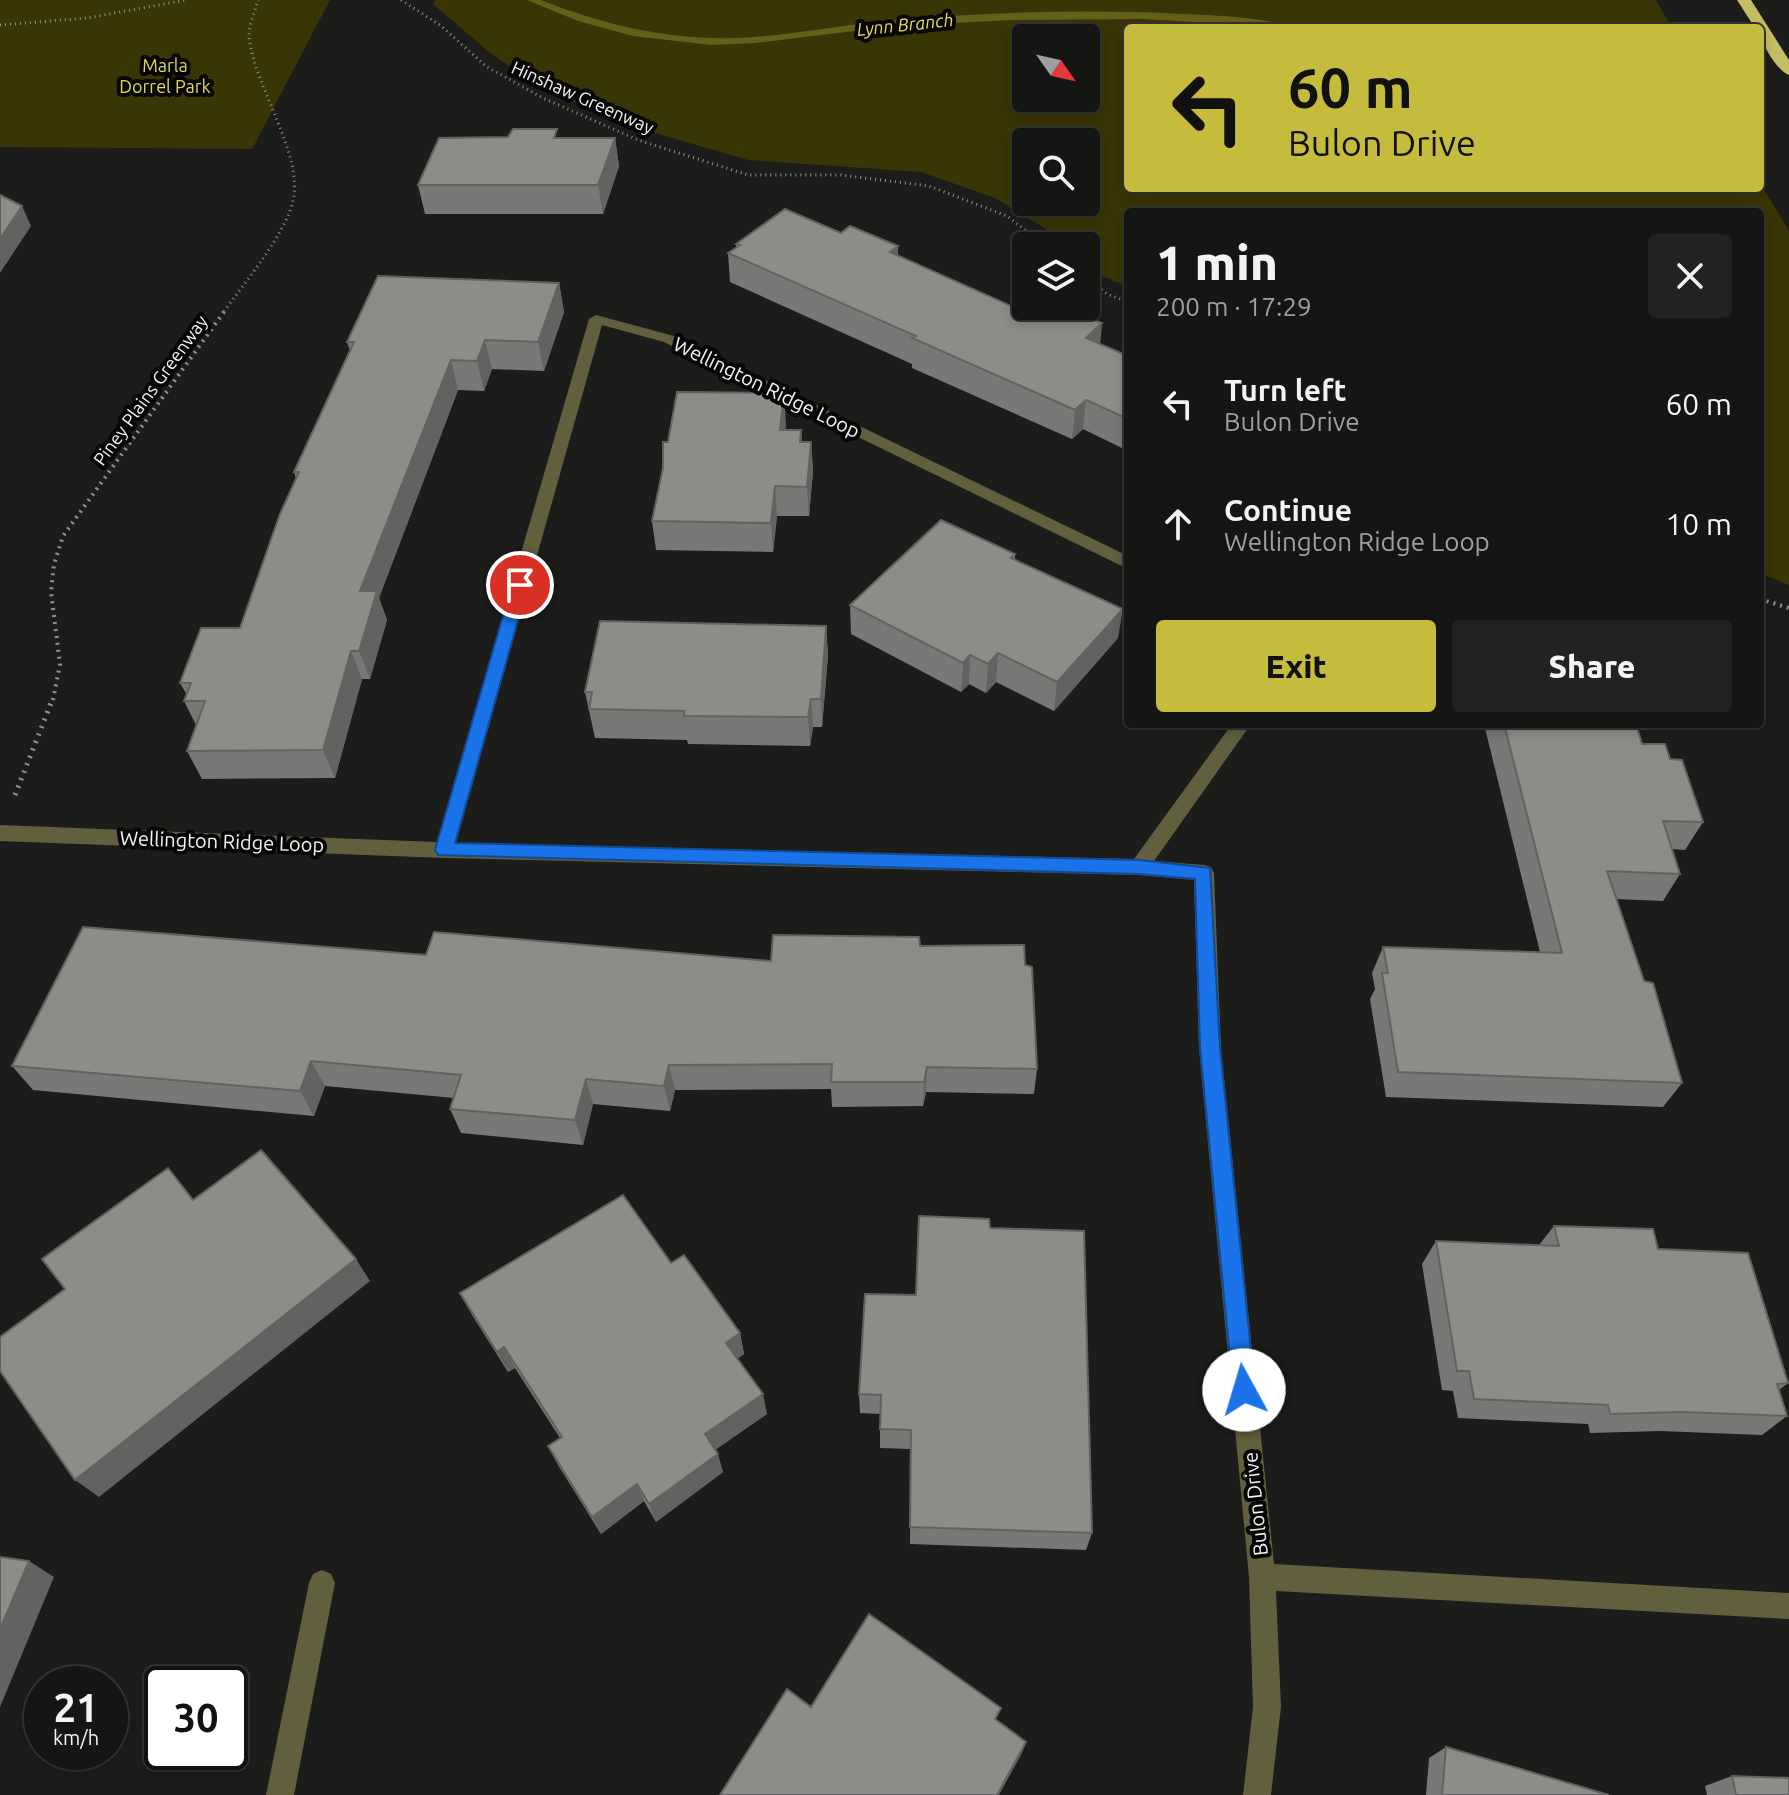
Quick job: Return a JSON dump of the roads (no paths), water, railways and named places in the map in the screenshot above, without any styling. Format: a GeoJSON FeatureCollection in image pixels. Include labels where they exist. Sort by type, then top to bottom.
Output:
{"type":"FeatureCollection","features":[{"type":"Feature","properties":{"kind":"highway"},"geometry":{"type":"LineString","coordinates":[[1744,0],[1759,24]]}},
{"type":"Feature","properties":{"kind":"highway"},"geometry":{"type":"LineString","coordinates":[[1764,32],[1789,71]]}},
{"type":"Feature","properties":{"kind":"street","name":"Wellington Ridge Loop"},"geometry":{"type":"LineString","coordinates":[[444,850],[596,319],[669,339],[1124,561]]}},
{"type":"Feature","properties":{"kind":"street"},"geometry":{"type":"LineString","coordinates":[[1139,867],[1239,728]]}},
{"type":"Feature","properties":{"kind":"street","name":"Wellington Ridge Loop"},"geometry":{"type":"LineString","coordinates":[[0,833],[444,850],[1139,867]]}},
{"type":"Feature","properties":{"kind":"street","name":"Bulon Drive"},"geometry":{"type":"LineString","coordinates":[[1139,867],[1204,873],[1210,1048],[1262,1577],[1267,1707],[1257,1795]]}},
{"type":"Feature","properties":{"kind":"street","name":"Bulon Drive"},"geometry":{"type":"LineString","coordinates":[[1262,1577],[1789,1606]]}},
{"type":"Feature","properties":{"kind":"street"},"geometry":{"type":"LineString","coordinates":[[280,1795],[322,1583]]}},
{"type":"Feature","properties":{"kind":"waterway","name":"Lynn Branch"},"geometry":{"type":"LineString","coordinates":[[532,0],[607,26],[658,37],[711,42],[755,40],[895,23],[1013,17],[1172,17],[1256,24]]}},
{"type":"Feature","properties":{"kind":"park label","name":"Marla Dorrel Park"},"geometry":{"type":"Point","coordinates":[165,75]}}]}
